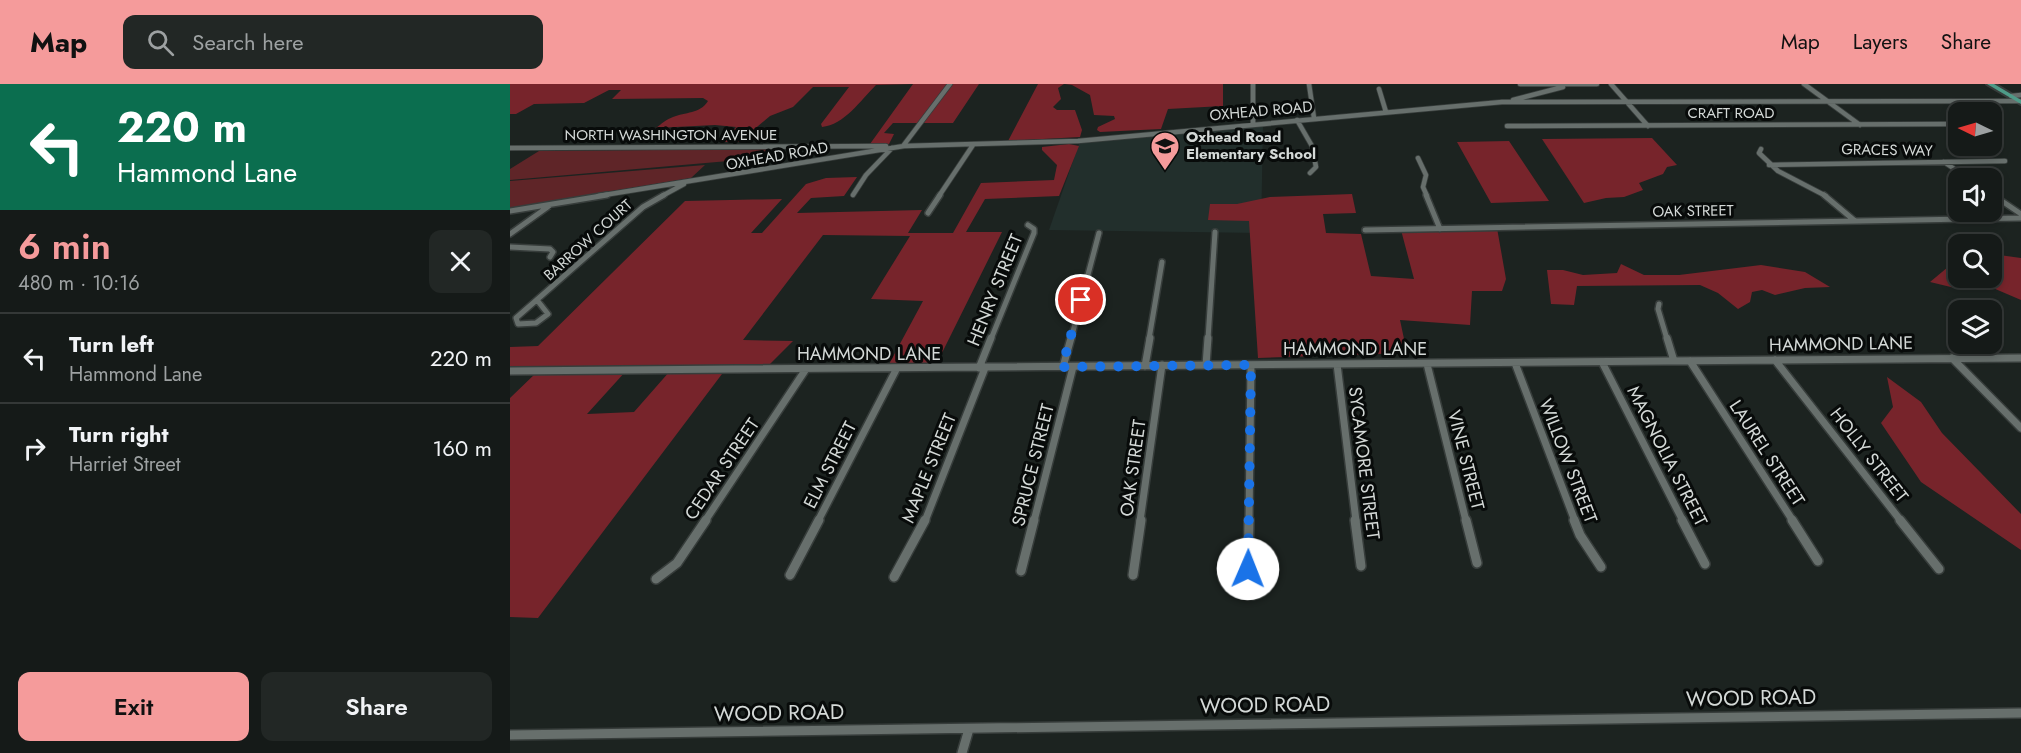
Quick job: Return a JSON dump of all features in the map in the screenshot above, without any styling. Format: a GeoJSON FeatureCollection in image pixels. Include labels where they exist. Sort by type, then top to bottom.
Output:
{"type":"FeatureCollection","features":[{"type":"Feature","properties":{"kind":"main road"},"geometry":{"type":"LineString","coordinates":[[1990,84],[2020,100]]}},
{"type":"Feature","properties":{"kind":"street"},"geometry":{"type":"LineString","coordinates":[[904,146],[950,84]]}},
{"type":"Feature","properties":{"kind":"street"},"geometry":{"type":"LineString","coordinates":[[1253,84],[1253,124]]}},
{"type":"Feature","properties":{"kind":"street"},"geometry":{"type":"LineString","coordinates":[[1310,84],[1314,118]]}},
{"type":"Feature","properties":{"kind":"street"},"geometry":{"type":"LineString","coordinates":[[1520,84],[1597,84]]}},
{"type":"Feature","properties":{"kind":"street"},"geometry":{"type":"LineString","coordinates":[[1502,102],[1571,84]]}},
{"type":"Feature","properties":{"kind":"street"},"geometry":{"type":"LineString","coordinates":[[1611,84],[1648,126]]}},
{"type":"Feature","properties":{"kind":"street"},"geometry":{"type":"LineString","coordinates":[[1804,84],[1860,125]]}},
{"type":"Feature","properties":{"kind":"street"},"geometry":{"type":"LineString","coordinates":[[1379,89],[1386,112]]}},
{"type":"Feature","properties":{"kind":"street","name":"OXHEAD ROAD"},"geometry":{"type":"LineString","coordinates":[[510,211],[904,146],[1078,141],[1502,102],[1629,104],[2020,100]]}},
{"type":"Feature","properties":{"kind":"street"},"geometry":{"type":"LineString","coordinates":[[1297,120],[1312,146],[1316,167],[1310,173]]}},
{"type":"Feature","properties":{"kind":"street","name":"CRAFT ROAD"},"geometry":{"type":"LineString","coordinates":[[1506,126],[1948,124]]}},
{"type":"Feature","properties":{"kind":"street"},"geometry":{"type":"LineString","coordinates":[[928,213],[973,145]]}},
{"type":"Feature","properties":{"kind":"street","name":"NORTH WASHINGTON AVENUE"},"geometry":{"type":"LineString","coordinates":[[510,148],[904,146]]}},
{"type":"Feature","properties":{"kind":"street"},"geometry":{"type":"LineString","coordinates":[[853,195],[866,175],[892,148]]}},
{"type":"Feature","properties":{"kind":"street"},"geometry":{"type":"LineString","coordinates":[[1761,149],[1759,153],[1769,165],[1786,177],[1820,191],[1855,221]]}},
{"type":"Feature","properties":{"kind":"street"},"geometry":{"type":"LineString","coordinates":[[1418,158],[1426,175],[1423,187],[1440,229]]}},
{"type":"Feature","properties":{"kind":"street","name":"GRACES WAY"},"geometry":{"type":"LineString","coordinates":[[1769,165],[1851,160],[2005,161]]}},
{"type":"Feature","properties":{"kind":"street"},"geometry":{"type":"LineString","coordinates":[[1944,162],[1953,168]]}},
{"type":"Feature","properties":{"kind":"street","name":"BARROW COURT"},"geometry":{"type":"LineString","coordinates":[[537,300],[548,314],[536,322],[518,324],[516,318],[643,207],[687,183]]}},
{"type":"Feature","properties":{"kind":"street"},"geometry":{"type":"LineString","coordinates":[[2002,202],[2021,216]]}},
{"type":"Feature","properties":{"kind":"street"},"geometry":{"type":"LineString","coordinates":[[510,234],[551,204]]}},
{"type":"Feature","properties":{"kind":"street","name":"OAK STREET"},"geometry":{"type":"LineString","coordinates":[[1365,231],[2021,216]]}},
{"type":"Feature","properties":{"kind":"street","name":"HENRY STREET"},"geometry":{"type":"LineString","coordinates":[[982,368],[1034,233],[1028,225]]}},
{"type":"Feature","properties":{"kind":"street"},"geometry":{"type":"LineString","coordinates":[[1206,365],[1215,232]]}},
{"type":"Feature","properties":{"kind":"street"},"geometry":{"type":"LineString","coordinates":[[1062,367],[1099,233]]}},
{"type":"Feature","properties":{"kind":"street","name":"BARROW COURT"},"geometry":{"type":"LineString","coordinates":[[510,247],[550,249],[553,252],[550,257]]}},
{"type":"Feature","properties":{"kind":"street"},"geometry":{"type":"LineString","coordinates":[[1145,366],[1162,262]]}},
{"type":"Feature","properties":{"kind":"street"},"geometry":{"type":"LineString","coordinates":[[1659,304],[1658,309],[1674,361]]}},
{"type":"Feature","properties":{"kind":"street"},"geometry":{"type":"LineString","coordinates":[[1952,358],[2021,428]]}},
{"type":"Feature","properties":{"kind":"street","name":"HAMMOND LANE"},"geometry":{"type":"LineString","coordinates":[[510,371],[2021,358]]}},
{"type":"Feature","properties":{"kind":"street","name":"HOLLY STREET"},"geometry":{"type":"LineString","coordinates":[[1775,360],[1939,569]]}},
{"type":"Feature","properties":{"kind":"street","name":"LAUREL STREET"},"geometry":{"type":"LineString","coordinates":[[1690,361],[1818,561]]}},
{"type":"Feature","properties":{"kind":"street","name":"MAGNOLIA STREET"},"geometry":{"type":"LineString","coordinates":[[1602,362],[1705,564]]}},
{"type":"Feature","properties":{"kind":"street","name":"WILLOW STREET"},"geometry":{"type":"LineString","coordinates":[[1515,363],[1580,534],[1601,567]]}},
{"type":"Feature","properties":{"kind":"street","name":"SYCAMORE STREET"},"geometry":{"type":"LineString","coordinates":[[1336,364],[1362,566]]}},
{"type":"Feature","properties":{"kind":"street","name":"VINE STREET"},"geometry":{"type":"LineString","coordinates":[[1427,364],[1477,563]]}},
{"type":"Feature","properties":{"kind":"street","name":"OAK STREET"},"geometry":{"type":"LineString","coordinates":[[1133,575],[1162,365]]}},
{"type":"Feature","properties":{"kind":"street"},"geometry":{"type":"LineString","coordinates":[[1248,569],[1251,365]]}},
{"type":"Feature","properties":{"kind":"street","name":"SPRUCE STREET"},"geometry":{"type":"LineString","coordinates":[[1021,571],[1073,367]]}},
{"type":"Feature","properties":{"kind":"street","name":"MAPLE STREET"},"geometry":{"type":"LineString","coordinates":[[894,577],[921,531],[982,368]]}},
{"type":"Feature","properties":{"kind":"street","name":"CEDAR STREET"},"geometry":{"type":"LineString","coordinates":[[656,579],[677,563],[806,369]]}},
{"type":"Feature","properties":{"kind":"street","name":"ELM STREET"},"geometry":{"type":"LineString","coordinates":[[790,575],[897,369]]}},
{"type":"Feature","properties":{"kind":"street","name":"WOOD ROAD"},"geometry":{"type":"LineString","coordinates":[[510,735],[2021,712]]}},
{"type":"Feature","properties":{"kind":"street"},"geometry":{"type":"LineString","coordinates":[[962,753],[969,729]]}},
{"type":"Feature","properties":{"kind":"shaded area"},"geometry":{"type":"Polygon","coordinates":[[[510,84],[913,84],[876,85],[845,117],[822,127],[821,124],[849,87],[813,87],[793,107],[770,116],[739,142],[724,142],[736,127],[715,125],[656,128],[671,118],[701,108],[708,101],[703,98],[612,99],[621,90],[609,90],[584,103],[534,104],[516,114],[510,114],[510,84]]]}},
{"type":"Feature","properties":{"kind":"shaded area"},"geometry":{"type":"Polygon","coordinates":[[[913,84],[979,84],[953,123],[893,123],[884,133],[894,134],[889,144],[870,144],[913,84]]]}},
{"type":"Feature","properties":{"kind":"shaded area"},"geometry":{"type":"Polygon","coordinates":[[[1038,84],[1064,84],[1058,88],[1061,99],[1053,107],[1057,110],[1075,110],[1082,130],[1080,137],[1008,141],[1038,84]]]}},
{"type":"Feature","properties":{"kind":"shaded area"},"geometry":{"type":"Polygon","coordinates":[[[1065,84],[1223,84],[1223,106],[1168,109],[1161,129],[1100,132],[1097,130],[1098,127],[1115,119],[1114,116],[1094,115],[1090,95],[1072,85],[1065,84]]]}},
{"type":"Feature","properties":{"kind":"shaded area","name":"Oxhead Road Elementary School"},"geometry":{"type":"Polygon","coordinates":[[[1263,123],[1261,233],[1049,230],[1080,141],[1263,123]]]}},
{"type":"Feature","properties":{"kind":"shaded area"},"geometry":{"type":"Polygon","coordinates":[[[1652,138],[1677,165],[1667,167],[1663,174],[1639,183],[1643,190],[1624,197],[1584,203],[1542,139],[1652,138]]]}},
{"type":"Feature","properties":{"kind":"shaded area"},"geometry":{"type":"Polygon","coordinates":[[[1509,141],[1549,201],[1491,203],[1457,142],[1509,141]]]}},
{"type":"Feature","properties":{"kind":"shaded area"},"geometry":{"type":"Polygon","coordinates":[[[1069,144],[1079,146],[1059,196],[985,199],[966,232],[1002,232],[936,365],[888,366],[923,301],[871,299],[910,236],[823,235],[743,340],[793,341],[765,369],[725,370],[538,618],[510,617],[510,398],[537,372],[510,371],[510,347],[538,346],[685,201],[782,199],[751,233],[762,233],[806,184],[826,178],[857,177],[844,196],[811,198],[797,213],[922,210],[908,233],[953,233],[981,183],[1054,180],[1057,165],[1042,150],[1042,147],[1069,144]],[[626,371],[587,414],[634,412],[670,371],[626,371]]]}},
{"type":"Feature","properties":{"kind":"shaded area"},"geometry":{"type":"Polygon","coordinates":[[[771,149],[763,158],[510,180],[510,169],[539,151],[771,149]]]}},
{"type":"Feature","properties":{"kind":"shaded area"},"geometry":{"type":"Polygon","coordinates":[[[705,165],[691,178],[510,208],[510,181],[705,165]]]}},
{"type":"Feature","properties":{"kind":"shaded area"},"geometry":{"type":"Polygon","coordinates":[[[1352,194],[1356,213],[1323,214],[1326,233],[1361,234],[1371,276],[1414,279],[1401,230],[1497,228],[1506,279],[1502,291],[1472,291],[1470,325],[1400,320],[1407,353],[1258,358],[1249,221],[1208,220],[1210,204],[1237,204],[1270,197],[1352,194]]]}},
{"type":"Feature","properties":{"kind":"shaded area"},"geometry":{"type":"Polygon","coordinates":[[[2002,255],[2021,258],[2021,300],[1993,288],[2002,288],[2002,255]]]}},
{"type":"Feature","properties":{"kind":"shaded area"},"geometry":{"type":"Polygon","coordinates":[[[1621,264],[1644,275],[1679,275],[1761,265],[1805,272],[1830,287],[1805,288],[1775,295],[1762,290],[1752,292],[1750,302],[1738,309],[1718,293],[1700,285],[1577,286],[1574,305],[1551,304],[1547,270],[1563,270],[1583,275],[1617,273],[1621,264]]]}},
{"type":"Feature","properties":{"kind":"shaded area"},"geometry":{"type":"Polygon","coordinates":[[[1948,267],[1948,286],[1930,282],[1948,267]]]}},
{"type":"Feature","properties":{"kind":"shaded area"},"geometry":{"type":"Polygon","coordinates":[[[1887,377],[1921,402],[1942,433],[2021,514],[2021,550],[1921,482],[1881,423],[1893,407],[1887,377]]]}},
{"type":"Feature","properties":{"kind":"place","name":"Oxhead Road Elementary School"},"geometry":{"type":"Point","coordinates":[1165,172]}},
{"type":"Feature","properties":{"kind":"route"},"geometry":{"type":"LineString","coordinates":[[1081,300],[1062,367],[1251,365],[1248,569]]}}]}
